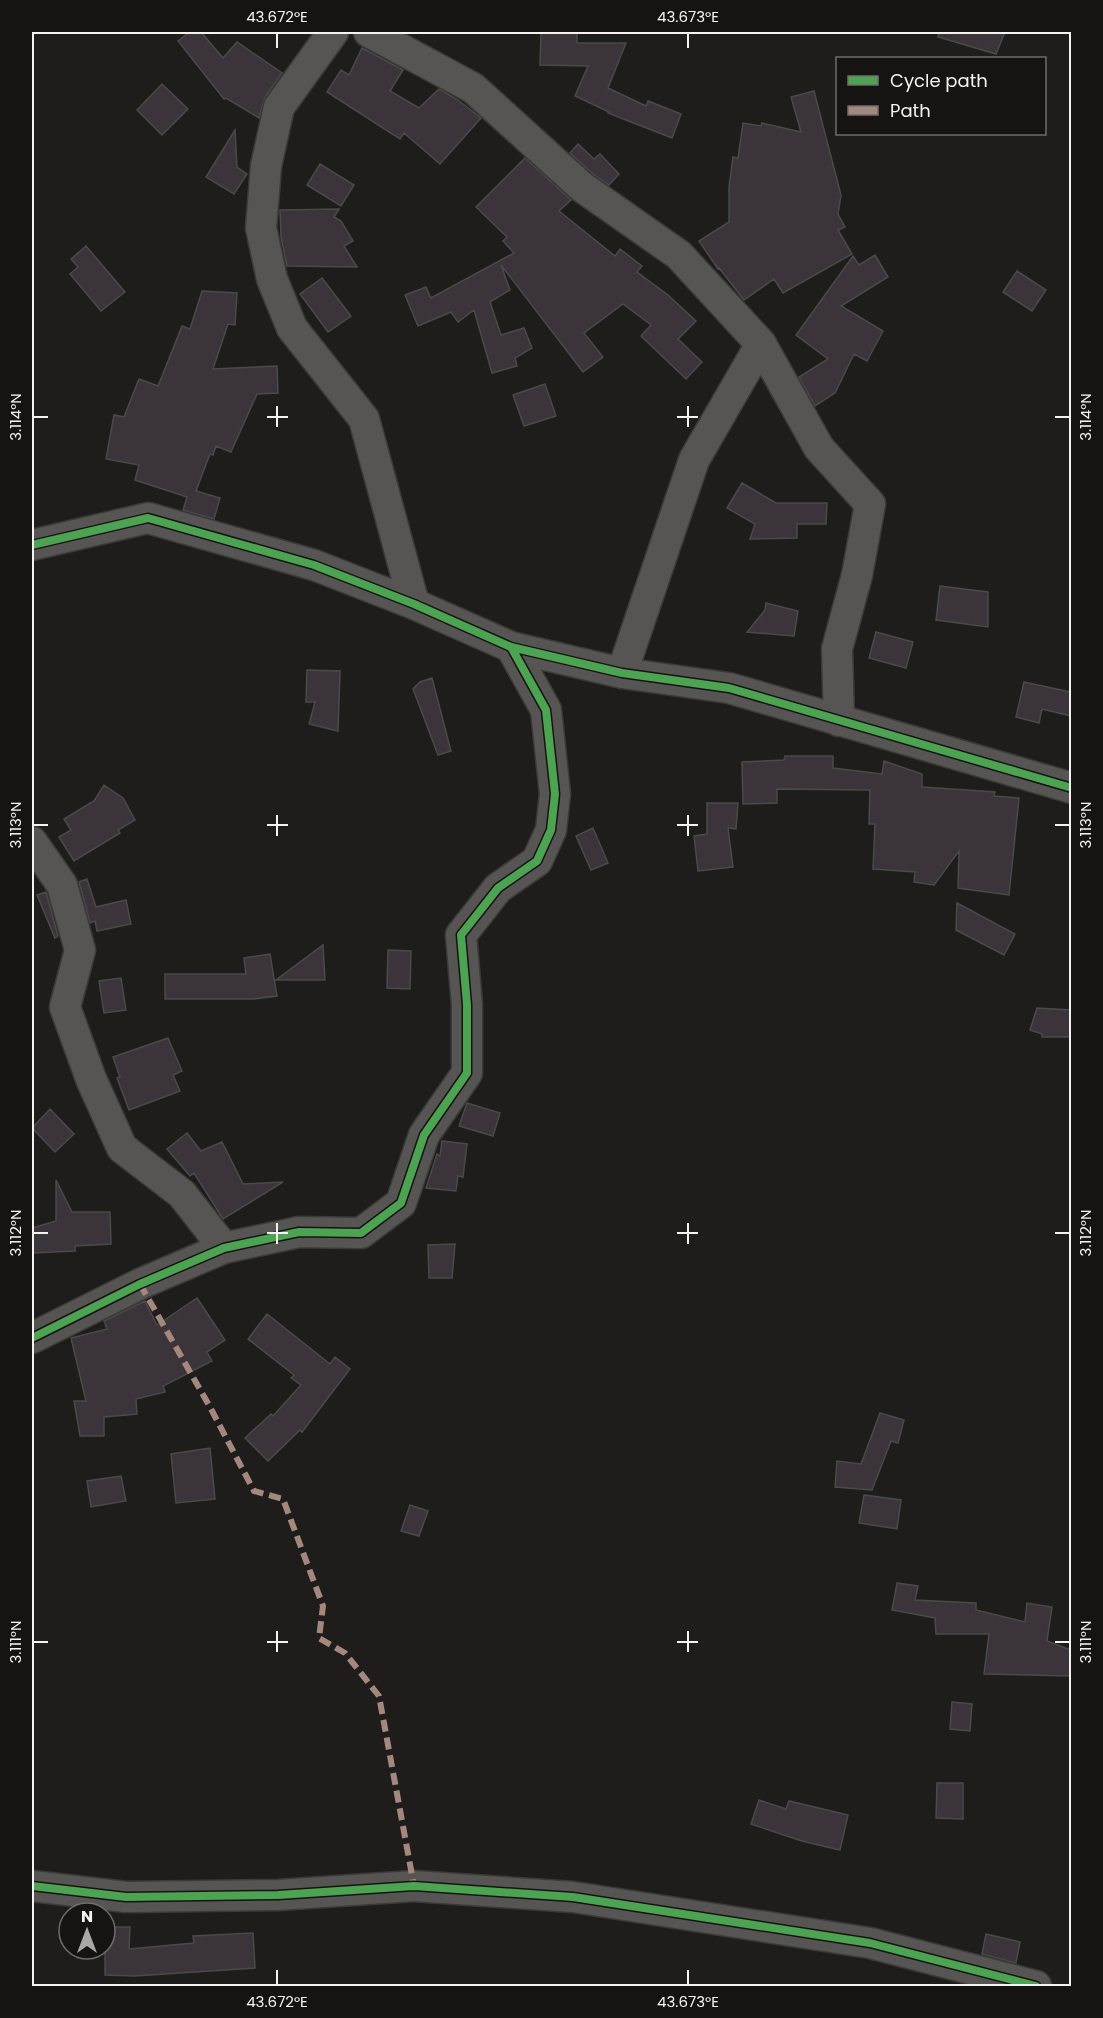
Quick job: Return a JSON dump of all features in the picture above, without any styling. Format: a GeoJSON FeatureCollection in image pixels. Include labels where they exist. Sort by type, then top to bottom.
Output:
{"type":"FeatureCollection","features":[{"type":"Feature","properties":{"kind":"street"},"geometry":{"type":"LineString","coordinates":[[333,32],[279,108],[266,166],[261,228],[272,279],[292,328],[364,419],[414,604]]}},
{"type":"Feature","properties":{"kind":"street"},"geometry":{"type":"LineString","coordinates":[[369,32],[473,88],[582,187],[679,255],[761,344],[819,448],[870,504],[857,575],[837,649],[839,721]]}},
{"type":"Feature","properties":{"kind":"street"},"geometry":{"type":"LineString","coordinates":[[622,673],[694,459],[761,344]]}},
{"type":"Feature","properties":{"kind":"street"},"geometry":{"type":"LineString","coordinates":[[32,545],[148,518],[314,565],[512,646],[622,673],[729,688],[1071,788]]}},
{"type":"Feature","properties":{"kind":"street"},"geometry":{"type":"LineString","coordinates":[[32,1338],[140,1284],[224,1248],[299,1232],[361,1233],[401,1203],[424,1135],[467,1073],[467,1005],[460,935],[498,888],[537,861],[551,830],[555,794],[546,710],[512,646]]}},
{"type":"Feature","properties":{"kind":"street"},"geometry":{"type":"LineString","coordinates":[[32,842],[62,885],[80,950],[65,1007],[91,1079],[122,1148],[182,1194],[224,1248]]}},
{"type":"Feature","properties":{"kind":"street"},"geometry":{"type":"LineString","coordinates":[[32,1886],[126,1897],[278,1895],[414,1886],[573,1897],[870,1943],[1036,1986]]}},
{"type":"Feature","properties":{"kind":"building"},"geometry":{"type":"Polygon","coordinates":[[[190,32],[201,32],[223,58],[237,42],[282,73],[265,97],[259,118],[226,98],[224,99],[178,41],[190,32]]]}},
{"type":"Feature","properties":{"kind":"building"},"geometry":{"type":"Polygon","coordinates":[[[541,32],[577,32],[577,43],[626,43],[608,88],[646,106],[648,101],[681,114],[672,138],[608,113],[575,96],[588,66],[540,65],[541,32]]]}},
{"type":"Feature","properties":{"kind":"building"},"geometry":{"type":"Polygon","coordinates":[[[939,32],[1005,32],[996,54],[938,37],[939,32]]]}},
{"type":"Feature","properties":{"kind":"building"},"geometry":{"type":"Polygon","coordinates":[[[362,48],[403,70],[390,91],[419,108],[439,89],[481,118],[440,164],[404,133],[400,139],[327,92],[341,70],[349,75],[362,48]]]}},
{"type":"Feature","properties":{"kind":"building"},"geometry":{"type":"Polygon","coordinates":[[[162,84],[188,109],[162,135],[137,110],[162,84]]]}},
{"type":"Feature","properties":{"kind":"building"},"geometry":{"type":"Polygon","coordinates":[[[814,91],[841,195],[838,214],[845,227],[838,230],[852,254],[783,293],[774,279],[744,300],[718,269],[699,241],[729,222],[729,187],[733,157],[738,158],[743,123],[761,126],[762,123],[801,132],[791,97],[814,91]]]}},
{"type":"Feature","properties":{"kind":"building"},"geometry":{"type":"Polygon","coordinates":[[[235,130],[237,167],[247,174],[234,194],[206,177],[235,130]]]}},
{"type":"Feature","properties":{"kind":"building"},"geometry":{"type":"Polygon","coordinates":[[[578,144],[594,159],[600,154],[619,174],[609,185],[570,153],[578,144]]]}},
{"type":"Feature","properties":{"kind":"building"},"geometry":{"type":"Polygon","coordinates":[[[525,158],[571,200],[559,211],[615,256],[620,249],[642,266],[637,272],[668,295],[696,321],[678,339],[702,362],[686,379],[641,336],[651,325],[623,304],[584,333],[603,357],[583,372],[501,265],[510,290],[490,302],[501,335],[524,328],[532,348],[515,358],[517,366],[492,373],[474,310],[458,322],[451,312],[418,326],[405,295],[426,287],[431,298],[514,253],[503,241],[507,237],[476,207],[525,158]]]}},
{"type":"Feature","properties":{"kind":"building"},"geometry":{"type":"Polygon","coordinates":[[[320,164],[354,185],[341,206],[307,185],[320,164]]]}},
{"type":"Feature","properties":{"kind":"building"},"geometry":{"type":"Polygon","coordinates":[[[339,209],[334,217],[341,221],[353,241],[344,246],[357,267],[287,266],[281,237],[280,210],[339,209]]]}},
{"type":"Feature","properties":{"kind":"building"},"geometry":{"type":"Polygon","coordinates":[[[86,246],[125,292],[101,311],[70,274],[78,267],[71,259],[86,246]]]}},
{"type":"Feature","properties":{"kind":"building"},"geometry":{"type":"Polygon","coordinates":[[[875,255],[888,277],[841,306],[883,331],[867,361],[854,354],[835,393],[815,406],[799,377],[828,359],[796,335],[853,256],[859,265],[875,255]]]}},
{"type":"Feature","properties":{"kind":"building"},"geometry":{"type":"Polygon","coordinates":[[[1017,271],[1046,290],[1032,311],[1003,292],[1017,271]]]}},
{"type":"Feature","properties":{"kind":"building"},"geometry":{"type":"Polygon","coordinates":[[[322,278],[351,316],[328,332],[300,294],[322,278]]]}},
{"type":"Feature","properties":{"kind":"building"},"geometry":{"type":"Polygon","coordinates":[[[202,291],[237,293],[235,325],[228,324],[213,369],[277,366],[278,393],[257,394],[231,452],[216,446],[213,455],[210,454],[196,491],[220,498],[214,519],[183,510],[187,497],[135,480],[139,465],[106,459],[114,415],[124,417],[139,379],[158,386],[182,326],[190,329],[202,291]]]}},
{"type":"Feature","properties":{"kind":"building"},"geometry":{"type":"Polygon","coordinates":[[[545,384],[556,416],[524,426],[513,395],[545,384]]]}},
{"type":"Feature","properties":{"kind":"building"},"geometry":{"type":"Polygon","coordinates":[[[742,483],[776,503],[827,503],[826,524],[797,524],[797,538],[750,539],[755,524],[727,508],[742,483]]]}},
{"type":"Feature","properties":{"kind":"building"},"geometry":{"type":"Polygon","coordinates":[[[940,586],[988,592],[988,627],[936,620],[940,586]]]}},
{"type":"Feature","properties":{"kind":"building"},"geometry":{"type":"Polygon","coordinates":[[[766,603],[798,611],[794,636],[747,632],[765,610],[766,603]]]}},
{"type":"Feature","properties":{"kind":"building"},"geometry":{"type":"Polygon","coordinates":[[[876,632],[913,642],[906,668],[869,658],[876,632]]]}},
{"type":"Feature","properties":{"kind":"building"},"geometry":{"type":"Polygon","coordinates":[[[307,670],[340,671],[338,731],[309,724],[315,702],[306,702],[307,670]]]}},
{"type":"Feature","properties":{"kind":"building"},"geometry":{"type":"Polygon","coordinates":[[[432,678],[451,751],[438,755],[413,689],[420,682],[432,678]]]}},
{"type":"Feature","properties":{"kind":"building"},"geometry":{"type":"Polygon","coordinates":[[[1024,682],[1071,692],[1071,716],[1042,709],[1039,723],[1016,717],[1024,682]]]}},
{"type":"Feature","properties":{"kind":"building"},"geometry":{"type":"Polygon","coordinates":[[[785,756],[833,756],[833,768],[882,774],[884,761],[922,774],[922,787],[995,792],[994,796],[1019,798],[1009,895],[958,888],[959,851],[934,885],[914,882],[915,872],[873,869],[875,824],[869,824],[870,790],[777,789],[777,803],[743,804],[742,762],[784,760],[785,756]]]}},
{"type":"Feature","properties":{"kind":"building"},"geometry":{"type":"Polygon","coordinates":[[[104,785],[123,798],[135,820],[118,830],[120,833],[74,861],[59,837],[71,830],[64,819],[94,801],[104,785]]]}},
{"type":"Feature","properties":{"kind":"building"},"geometry":{"type":"Polygon","coordinates":[[[707,803],[738,803],[736,829],[728,828],[733,867],[698,871],[694,836],[707,834],[707,803]]]}},
{"type":"Feature","properties":{"kind":"building"},"geometry":{"type":"Polygon","coordinates":[[[593,828],[608,863],[591,870],[576,836],[593,828]]]}},
{"type":"Feature","properties":{"kind":"building"},"geometry":{"type":"Polygon","coordinates":[[[87,879],[96,907],[126,900],[131,924],[97,931],[95,921],[90,923],[79,882],[87,879]]]}},
{"type":"Feature","properties":{"kind":"building"},"geometry":{"type":"Polygon","coordinates":[[[46,892],[58,936],[55,938],[37,895],[46,892]]]}},
{"type":"Feature","properties":{"kind":"building"},"geometry":{"type":"Polygon","coordinates":[[[957,903],[1015,934],[1004,955],[956,930],[957,903]]]}},
{"type":"Feature","properties":{"kind":"building"},"geometry":{"type":"Polygon","coordinates":[[[323,945],[325,980],[276,980],[323,945]]]}},
{"type":"Feature","properties":{"kind":"building"},"geometry":{"type":"Polygon","coordinates":[[[388,950],[411,951],[410,989],[387,988],[388,950]]]}},
{"type":"Feature","properties":{"kind":"building"},"geometry":{"type":"Polygon","coordinates":[[[270,954],[277,996],[253,999],[165,999],[165,974],[246,974],[244,958],[270,954]]]}},
{"type":"Feature","properties":{"kind":"building"},"geometry":{"type":"Polygon","coordinates":[[[121,978],[126,1010],[104,1013],[99,981],[121,978]]]}},
{"type":"Feature","properties":{"kind":"building"},"geometry":{"type":"Polygon","coordinates":[[[1037,1008],[1071,1010],[1071,1037],[1042,1037],[1042,1034],[1030,1030],[1037,1008]]]}},
{"type":"Feature","properties":{"kind":"building"},"geometry":{"type":"Polygon","coordinates":[[[168,1038],[182,1071],[173,1075],[180,1091],[129,1110],[117,1078],[120,1077],[113,1057],[168,1038]]]}},
{"type":"Feature","properties":{"kind":"building"},"geometry":{"type":"Polygon","coordinates":[[[467,1103],[500,1113],[493,1136],[459,1126],[467,1103]]]}},
{"type":"Feature","properties":{"kind":"building"},"geometry":{"type":"Polygon","coordinates":[[[50,1109],[74,1134],[55,1152],[32,1128],[50,1109]]]}},
{"type":"Feature","properties":{"kind":"building"},"geometry":{"type":"Polygon","coordinates":[[[187,1133],[201,1151],[222,1142],[243,1184],[283,1182],[223,1219],[194,1173],[190,1176],[167,1149],[187,1133]]]}},
{"type":"Feature","properties":{"kind":"building"},"geometry":{"type":"Polygon","coordinates":[[[442,1141],[467,1144],[463,1177],[458,1176],[456,1191],[426,1188],[437,1154],[440,1156],[442,1141]]]}},
{"type":"Feature","properties":{"kind":"building"},"geometry":{"type":"Polygon","coordinates":[[[56,1180],[72,1212],[110,1212],[111,1244],[75,1246],[75,1251],[32,1253],[32,1228],[56,1221],[56,1180]]]}},
{"type":"Feature","properties":{"kind":"building"},"geometry":{"type":"Polygon","coordinates":[[[455,1244],[452,1278],[429,1278],[428,1245],[455,1244]]]}},
{"type":"Feature","properties":{"kind":"building"},"geometry":{"type":"Polygon","coordinates":[[[197,1298],[225,1340],[207,1352],[212,1361],[163,1386],[165,1392],[136,1399],[137,1414],[104,1417],[104,1436],[80,1436],[74,1401],[86,1401],[71,1338],[107,1329],[104,1321],[145,1301],[157,1325],[197,1298]]]}},
{"type":"Feature","properties":{"kind":"building"},"geometry":{"type":"Polygon","coordinates":[[[267,1314],[330,1364],[335,1357],[350,1369],[302,1432],[300,1430],[268,1461],[245,1438],[271,1414],[273,1416],[301,1385],[291,1378],[294,1375],[248,1339],[267,1314]]]}},
{"type":"Feature","properties":{"kind":"building"},"geometry":{"type":"Polygon","coordinates":[[[880,1413],[904,1420],[898,1443],[891,1441],[872,1490],[835,1487],[837,1461],[861,1464],[880,1413]]]}},
{"type":"Feature","properties":{"kind":"building"},"geometry":{"type":"Polygon","coordinates":[[[210,1448],[215,1499],[176,1503],[171,1454],[210,1448]]]}},
{"type":"Feature","properties":{"kind":"building"},"geometry":{"type":"Polygon","coordinates":[[[121,1476],[126,1501],[91,1507],[87,1481],[121,1476]]]}},
{"type":"Feature","properties":{"kind":"building"},"geometry":{"type":"Polygon","coordinates":[[[864,1495],[901,1500],[897,1529],[859,1523],[864,1495]]]}},
{"type":"Feature","properties":{"kind":"building"},"geometry":{"type":"Polygon","coordinates":[[[410,1505],[428,1511],[419,1536],[401,1531],[410,1505]]]}},
{"type":"Feature","properties":{"kind":"building"},"geometry":{"type":"Polygon","coordinates":[[[897,1583],[918,1586],[915,1600],[976,1603],[976,1610],[1025,1622],[1027,1603],[1052,1607],[1047,1641],[1071,1650],[1071,1676],[984,1674],[989,1634],[936,1634],[935,1618],[892,1610],[897,1583]]]}},
{"type":"Feature","properties":{"kind":"building"},"geometry":{"type":"Polygon","coordinates":[[[952,1702],[972,1704],[970,1731],[950,1729],[952,1702]]]}},
{"type":"Feature","properties":{"kind":"building"},"geometry":{"type":"Polygon","coordinates":[[[937,1783],[963,1783],[963,1819],[936,1818],[937,1783]]]}},
{"type":"Feature","properties":{"kind":"building"},"geometry":{"type":"Polygon","coordinates":[[[759,1800],[786,1809],[789,1801],[848,1815],[840,1850],[802,1841],[751,1824],[759,1800]]]}},
{"type":"Feature","properties":{"kind":"building"},"geometry":{"type":"Polygon","coordinates":[[[117,1927],[130,1927],[129,1949],[194,1943],[193,1936],[253,1933],[255,1968],[135,1976],[105,1975],[105,1961],[117,1961],[117,1927]]]}},
{"type":"Feature","properties":{"kind":"building"},"geometry":{"type":"Polygon","coordinates":[[[986,1934],[1020,1942],[1016,1963],[982,1954],[986,1934]]]}},
{"type":"Feature","properties":{"kind":"marked path"},"geometry":{"type":"LineString","coordinates":[[140,1284],[210,1407],[254,1491],[283,1499],[323,1606],[319,1638],[345,1653],[379,1696],[414,1886]]}},
{"type":"Feature","properties":{"kind":"cycle path"},"geometry":{"type":"LineString","coordinates":[[32,545],[148,518],[314,565],[414,604],[511,647],[622,673],[729,688],[1072,788]]}},
{"type":"Feature","properties":{"kind":"cycle path"},"geometry":{"type":"LineString","coordinates":[[32,1338],[140,1284],[224,1248],[299,1232],[361,1233],[401,1203],[424,1135],[467,1073],[467,1005],[461,935],[498,888],[537,861],[551,830],[555,794],[546,710],[511,647]]}},
{"type":"Feature","properties":{"kind":"cycle path"},"geometry":{"type":"LineString","coordinates":[[32,1886],[126,1897],[278,1895],[414,1886],[573,1897],[870,1943],[1036,1986]]}}]}
